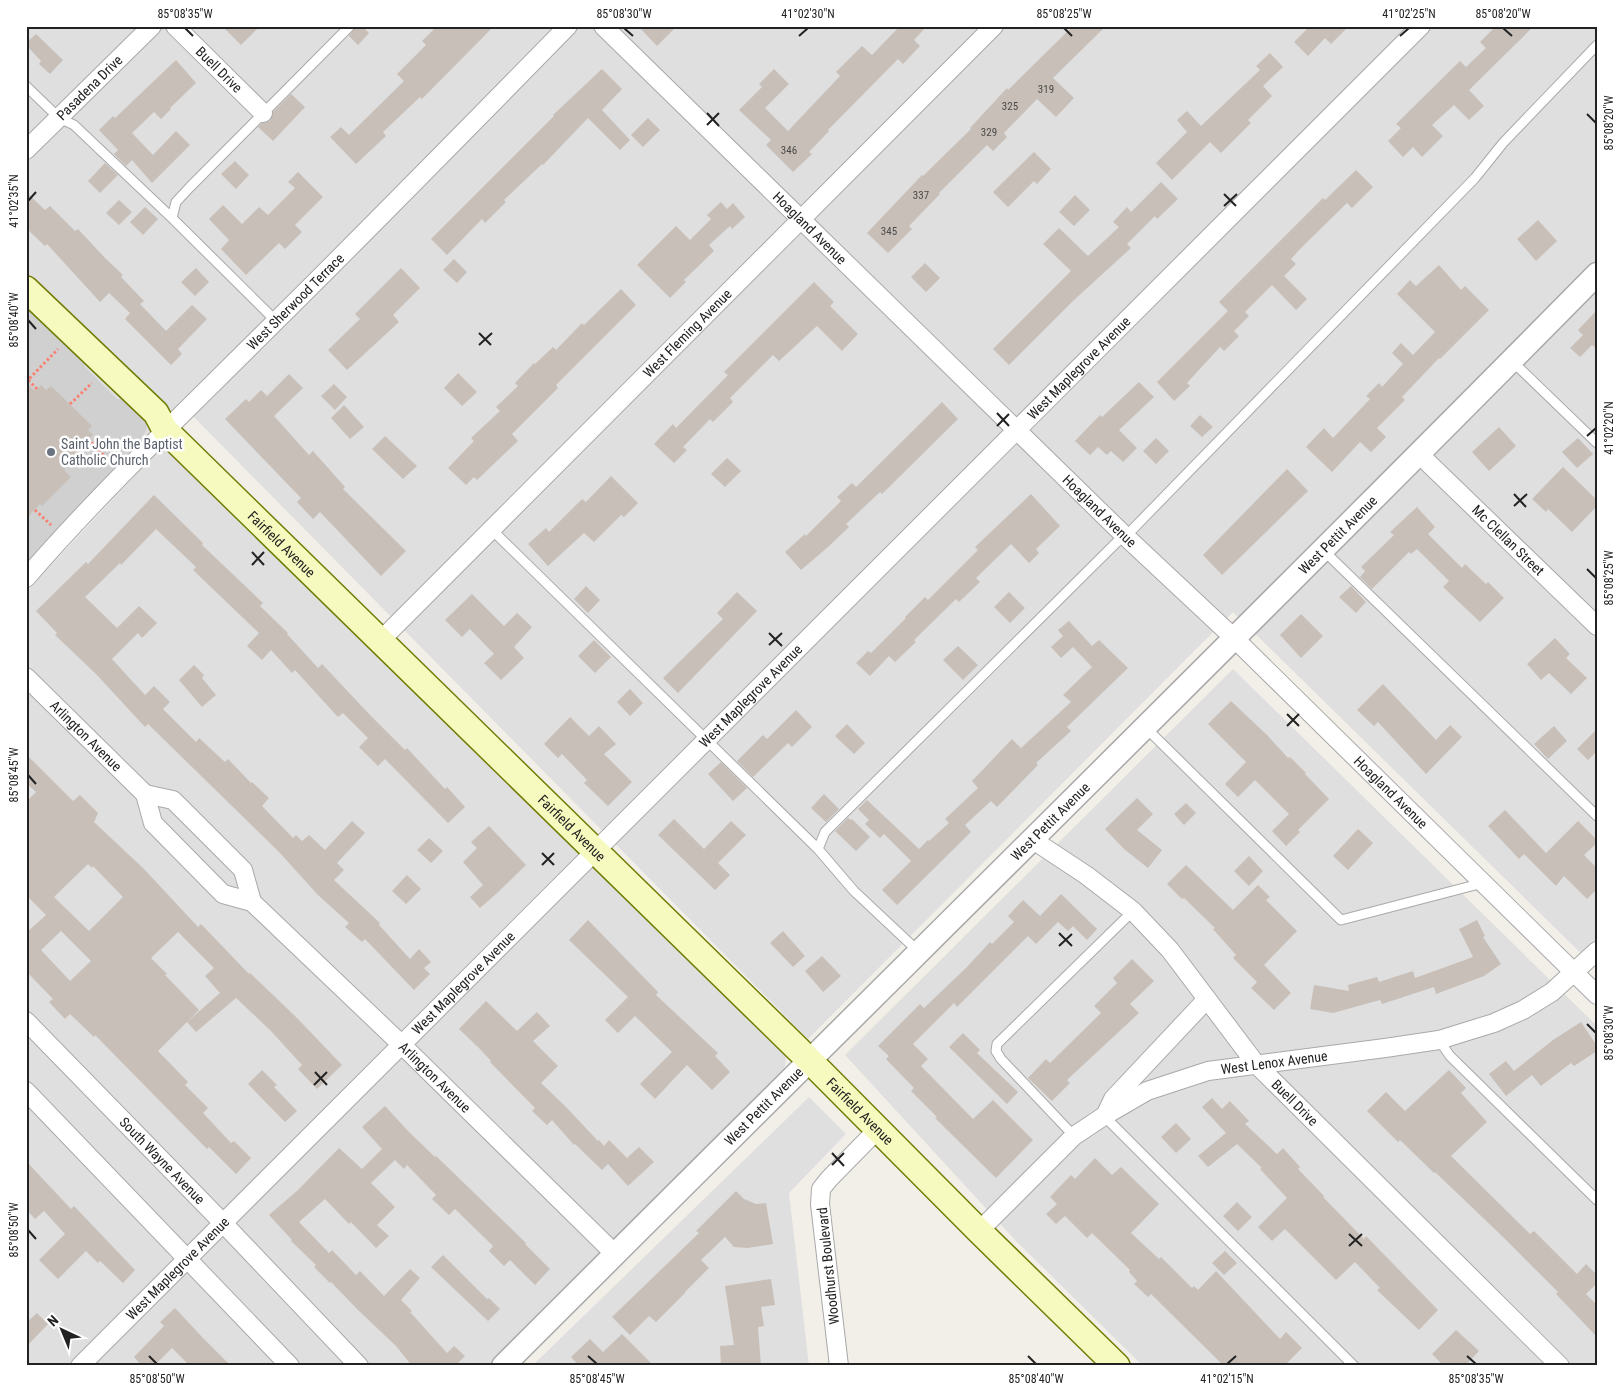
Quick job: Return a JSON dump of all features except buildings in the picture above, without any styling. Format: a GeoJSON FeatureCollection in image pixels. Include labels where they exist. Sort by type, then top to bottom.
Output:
{"type":"FeatureCollection","features":[{"type":"Feature","properties":{"kind":"main road","name":"Fairfield Avenue"},"geometry":{"type":"LineString","coordinates":[[26,289],[156,413],[165,430],[809,1060],[1117,1366]]}},
{"type":"Feature","properties":{"kind":"street","name":"Pasadena Drive"},"geometry":{"type":"LineString","coordinates":[[26,150],[152,26]]}},
{"type":"Feature","properties":{"kind":"street","name":"Buell Drive"},"geometry":{"type":"LineString","coordinates":[[175,26],[263,113]]}},
{"type":"Feature","properties":{"kind":"street","name":"West Sherwood Terrace"},"geometry":{"type":"LineString","coordinates":[[26,578],[69,529],[165,430],[276,321],[568,26]]}},
{"type":"Feature","properties":{"kind":"street","name":"Hoagland Avenue"},"geometry":{"type":"LineString","coordinates":[[603,26],[1124,535],[1234,638],[1597,995]]}},
{"type":"Feature","properties":{"kind":"street","name":"West Fleming Avenue"},"geometry":{"type":"LineString","coordinates":[[380,640],[994,26]]}},
{"type":"Feature","properties":{"kind":"street","name":"West Maplegrove Avenue"},"geometry":{"type":"LineString","coordinates":[[80,1366],[1421,26]]}},
{"type":"Feature","properties":{"kind":"street","name":"West Pettit Avenue"},"geometry":{"type":"LineString","coordinates":[[503,1366],[809,1060],[1033,840],[1597,274]]}},
{"type":"Feature","properties":{"kind":"street","name":"Mc Clellan Street"},"geometry":{"type":"LineString","coordinates":[[1419,454],[1597,626]]}},
{"type":"Feature","properties":{"kind":"street","name":"Arlington Avenue"},"geometry":{"type":"LineString","coordinates":[[26,677],[145,794],[153,823],[223,894],[252,902],[401,1044],[615,1254]]}},
{"type":"Feature","properties":{"kind":"street"},"geometry":{"type":"LineString","coordinates":[[145,794],[174,800],[243,870],[252,902]]}},
{"type":"Feature","properties":{"kind":"street","name":"Buell Drive"},"geometry":{"type":"LineString","coordinates":[[1033,840],[1086,875],[1133,911],[1170,950],[1256,1064],[1560,1366]]}},
{"type":"Feature","properties":{"kind":"street","name":"West Lenox Avenue"},"geometry":{"type":"LineString","coordinates":[[979,1231],[1074,1136],[1104,1116],[1148,1091],[1208,1071],[1439,1040],[1494,1023],[1523,1010],[1552,992],[1597,951]]}},
{"type":"Feature","properties":{"kind":"street"},"geometry":{"type":"LineString","coordinates":[[1104,1116],[1113,1099],[1207,999]]}},
{"type":"Feature","properties":{"kind":"street","name":"South Wayne Avenue"},"geometry":{"type":"LineString","coordinates":[[26,1021],[359,1366]]}},
{"type":"Feature","properties":{"kind":"street"},"geometry":{"type":"LineString","coordinates":[[26,1091],[290,1366]]}},
{"type":"Feature","properties":{"kind":"street","name":"Woodhurst Boulevard"},"geometry":{"type":"LineString","coordinates":[[839,1366],[820,1204],[821,1189],[835,1172],[878,1129]]}},
{"type":"Feature","properties":{"kind":"lane"},"geometry":{"type":"LineString","coordinates":[[172,218],[176,202],[350,26]]}},
{"type":"Feature","properties":{"kind":"lane"},"geometry":{"type":"LineString","coordinates":[[818,848],[825,832],[853,803],[1124,535],[1127,535],[1475,178],[1504,142],[1597,45]]}},
{"type":"Feature","properties":{"kind":"lane"},"geometry":{"type":"LineString","coordinates":[[26,86],[59,118],[74,125],[276,321]]}},
{"type":"Feature","properties":{"kind":"lane"},"geometry":{"type":"LineString","coordinates":[[1512,360],[1597,443]]}},
{"type":"Feature","properties":{"kind":"lane"},"geometry":{"type":"LineString","coordinates":[[491,529],[818,848],[854,891],[919,952]]}},
{"type":"Feature","properties":{"kind":"lane"},"geometry":{"type":"LineString","coordinates":[[1323,550],[1597,816]]}},
{"type":"Feature","properties":{"kind":"lane"},"geometry":{"type":"LineString","coordinates":[[1145,727],[1341,920],[1483,883]]}},
{"type":"Feature","properties":{"kind":"lane"},"geometry":{"type":"LineString","coordinates":[[1074,1136],[1001,1059],[996,1051],[997,1044],[1133,911]]}},
{"type":"Feature","properties":{"kind":"lane"},"geometry":{"type":"LineString","coordinates":[[1439,1040],[1450,1056],[1597,1200]]}},
{"type":"Feature","properties":{"kind":"lane"},"geometry":{"type":"LineString","coordinates":[[1104,1116],[1354,1366]]}},
{"type":"Feature","properties":{"kind":"path"},"geometry":{"type":"LineString","coordinates":[[37,389],[28,380],[65,342]]}},
{"type":"Feature","properties":{"kind":"path"},"geometry":{"type":"LineString","coordinates":[[70,404],[92,383]]}},
{"type":"Feature","properties":{"kind":"path"},"geometry":{"type":"LineString","coordinates":[[88,440],[113,465]]}},
{"type":"Feature","properties":{"kind":"path"},"geometry":{"type":"LineString","coordinates":[[36,510],[52,525]]}},
{"type":"Feature","properties":{"kind":"shaded area"},"geometry":{"type":"Polygon","coordinates":[[[26,26],[1597,26],[1597,969],[1233,612],[808,1039],[182,405],[26,571],[26,26]]]}},
{"type":"Feature","properties":{"kind":"shaded area"},"geometry":{"type":"Polygon","coordinates":[[[26,302],[77,352],[77,356],[86,364],[84,366],[117,399],[127,400],[145,418],[147,428],[142,438],[26,563],[26,302]]]}},
{"type":"Feature","properties":{"kind":"shaded area"},"geometry":{"type":"Polygon","coordinates":[[[168,448],[181,452],[354,633],[786,1056],[782,1072],[489,1366],[26,1366],[26,592],[156,453],[168,448]]]}},
{"type":"Feature","properties":{"kind":"shaded area"},"geometry":{"type":"Polygon","coordinates":[[[1233,669],[1597,1026],[1597,1366],[1143,1366],[1016,1241],[845,1055],[1233,669]]]}},
{"type":"Feature","properties":{"kind":"shaded area"},"geometry":{"type":"Polygon","coordinates":[[[809,1097],[846,1134],[789,1193],[809,1366],[532,1366],[809,1097]]]}},
{"type":"Feature","properties":{"kind":"place","name":"Saint John the Baptist Catholic Church"},"geometry":{"type":"Point","coordinates":[51,452]}}]}
